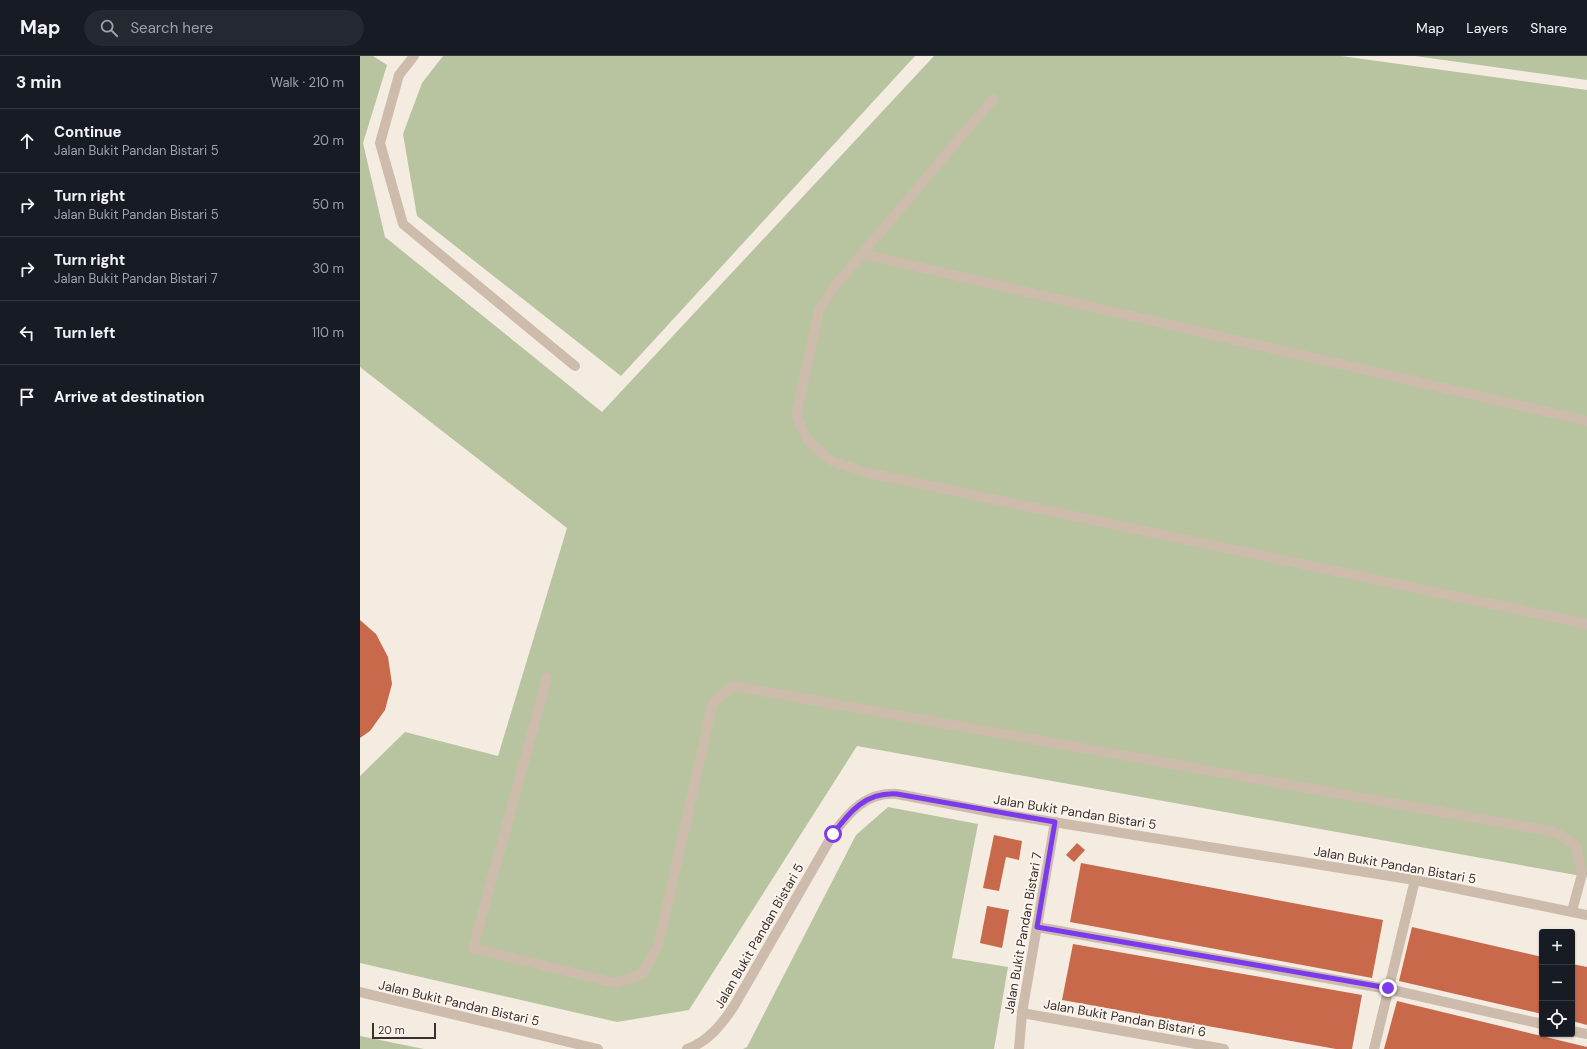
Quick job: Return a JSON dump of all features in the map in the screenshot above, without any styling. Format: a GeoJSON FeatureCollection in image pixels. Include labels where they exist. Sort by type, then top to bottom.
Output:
{"type":"FeatureCollection","features":[{"type":"Feature","properties":{"kind":"street"},"geometry":{"type":"LineString","coordinates":[[414,56],[399,75],[380,143],[403,224],[576,366]]}},
{"type":"Feature","properties":{"kind":"street"},"geometry":{"type":"LineString","coordinates":[[993,99],[834,287],[819,310],[796,415],[808,441],[832,461],[877,475],[1587,624]]}},
{"type":"Feature","properties":{"kind":"street"},"geometry":{"type":"LineString","coordinates":[[862,254],[1587,421]]}},
{"type":"Feature","properties":{"kind":"street"},"geometry":{"type":"LineString","coordinates":[[547,678],[473,948],[615,983],[642,974],[658,946],[714,702],[733,686],[1555,832],[1576,845],[1582,874],[1572,911]]}},
{"type":"Feature","properties":{"kind":"street","name":"Jalan Bukit Pandan Bistari 5"},"geometry":{"type":"LineString","coordinates":[[687,1049],[710,1036],[723,1022],[833,834],[850,813],[872,797],[884,793],[1415,880],[1587,915]]}},
{"type":"Feature","properties":{"kind":"street","name":"Jalan Bukit Pandan Bistari 7"},"geometry":{"type":"LineString","coordinates":[[1019,1049],[1022,1013],[1055,822]]}},
{"type":"Feature","properties":{"kind":"street"},"geometry":{"type":"LineString","coordinates":[[1374,1049],[1415,880]]}},
{"type":"Feature","properties":{"kind":"street"},"geometry":{"type":"LineString","coordinates":[[1037,927],[1388,988],[1539,1023]]}},
{"type":"Feature","properties":{"kind":"street","name":"Jalan Bukit Pandan Bistari 5"},"geometry":{"type":"LineString","coordinates":[[360,992],[598,1049]]}},
{"type":"Feature","properties":{"kind":"street","name":"Jalan Bukit Pandan Bistari 6"},"geometry":{"type":"LineString","coordinates":[[1022,1013],[1224,1049]]}},
{"type":"Feature","properties":{"kind":"street"},"geometry":{"type":"LineString","coordinates":[[1575,1032],[1587,1034]]}},
{"type":"Feature","properties":{"kind":"green space"},"geometry":{"type":"Polygon","coordinates":[[[360,56],[373,56],[387,65],[363,143],[385,237],[602,412],[934,56],[1341,56],[1587,90],[1587,877],[857,746],[689,1010],[617,1022],[360,963],[360,776],[405,732],[498,756],[567,528],[360,367],[360,56]]]}},
{"type":"Feature","properties":{"kind":"green space"},"geometry":{"type":"Polygon","coordinates":[[[443,56],[915,56],[621,376],[417,216],[403,134],[422,83],[443,56]]]}},
{"type":"Feature","properties":{"kind":"green space"},"geometry":{"type":"Polygon","coordinates":[[[1415,56],[1587,56],[1587,80],[1415,56]]]}},
{"type":"Feature","properties":{"kind":"green space"},"geometry":{"type":"Polygon","coordinates":[[[888,807],[978,824],[952,958],[1008,967],[994,1049],[743,1049],[747,1047],[856,835],[888,807]]]}},
{"type":"Feature","properties":{"kind":"green space"},"geometry":{"type":"Polygon","coordinates":[[[360,1036],[424,1049],[360,1049],[360,1036]]]}},
{"type":"Feature","properties":{"kind":"building"},"geometry":{"type":"Polygon","coordinates":[[[360,620],[376,634],[388,657],[392,684],[385,710],[370,731],[360,738],[360,620]]]}},
{"type":"Feature","properties":{"kind":"building"},"geometry":{"type":"Polygon","coordinates":[[[994,835],[1022,841],[1019,860],[1006,857],[999,891],[983,888],[994,835]]]}},
{"type":"Feature","properties":{"kind":"building"},"geometry":{"type":"Polygon","coordinates":[[[1077,843],[1085,850],[1074,862],[1066,855],[1077,843]]]}},
{"type":"Feature","properties":{"kind":"building"},"geometry":{"type":"Polygon","coordinates":[[[1081,863],[1383,920],[1372,978],[1070,922],[1081,863]]]}},
{"type":"Feature","properties":{"kind":"building"},"geometry":{"type":"Polygon","coordinates":[[[987,906],[1009,910],[1002,948],[980,943],[987,906]]]}},
{"type":"Feature","properties":{"kind":"building"},"geometry":{"type":"Polygon","coordinates":[[[1412,927],[1539,956],[1539,1013],[1399,981],[1412,927]]]}},
{"type":"Feature","properties":{"kind":"building"},"geometry":{"type":"Polygon","coordinates":[[[1073,944],[1362,995],[1352,1049],[1336,1049],[1062,1000],[1073,944]]]}},
{"type":"Feature","properties":{"kind":"building"},"geometry":{"type":"Polygon","coordinates":[[[1575,965],[1587,967],[1587,1025],[1575,1022],[1575,965]]]}},
{"type":"Feature","properties":{"kind":"building"},"geometry":{"type":"Polygon","coordinates":[[[1397,1001],[1539,1035],[1539,1037],[1546,1037],[1587,1047],[1587,1049],[1384,1049],[1397,1001]]]}},
{"type":"Feature","properties":{"kind":"route"},"geometry":{"type":"LineString","coordinates":[[833,834],[850,813],[861,803],[884,793],[1055,822],[1037,927],[1388,988]]}}]}
